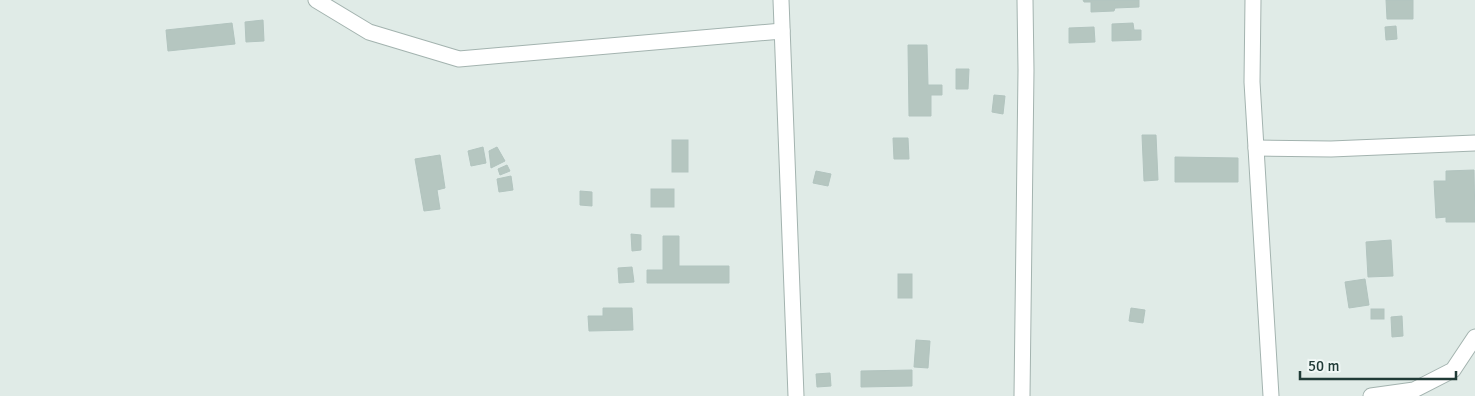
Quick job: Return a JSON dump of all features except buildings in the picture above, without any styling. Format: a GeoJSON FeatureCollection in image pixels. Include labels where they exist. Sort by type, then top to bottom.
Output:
{"type":"FeatureCollection","features":[{"type":"Feature","properties":{"kind":"street"},"geometry":{"type":"LineString","coordinates":[[316,0],[369,32],[459,59],[782,31]]}},
{"type":"Feature","properties":{"kind":"street"},"geometry":{"type":"LineString","coordinates":[[781,0],[796,396]]}},
{"type":"Feature","properties":{"kind":"street"},"geometry":{"type":"LineString","coordinates":[[1022,396],[1026,70],[1025,0]]}},
{"type":"Feature","properties":{"kind":"street"},"geometry":{"type":"LineString","coordinates":[[1253,0],[1252,82],[1271,396]]}},
{"type":"Feature","properties":{"kind":"street"},"geometry":{"type":"LineString","coordinates":[[1256,148],[1331,149],[1475,143]]}},
{"type":"Feature","properties":{"kind":"street"},"geometry":{"type":"LineString","coordinates":[[1371,396],[1414,390],[1453,370],[1475,337]]}}]}
